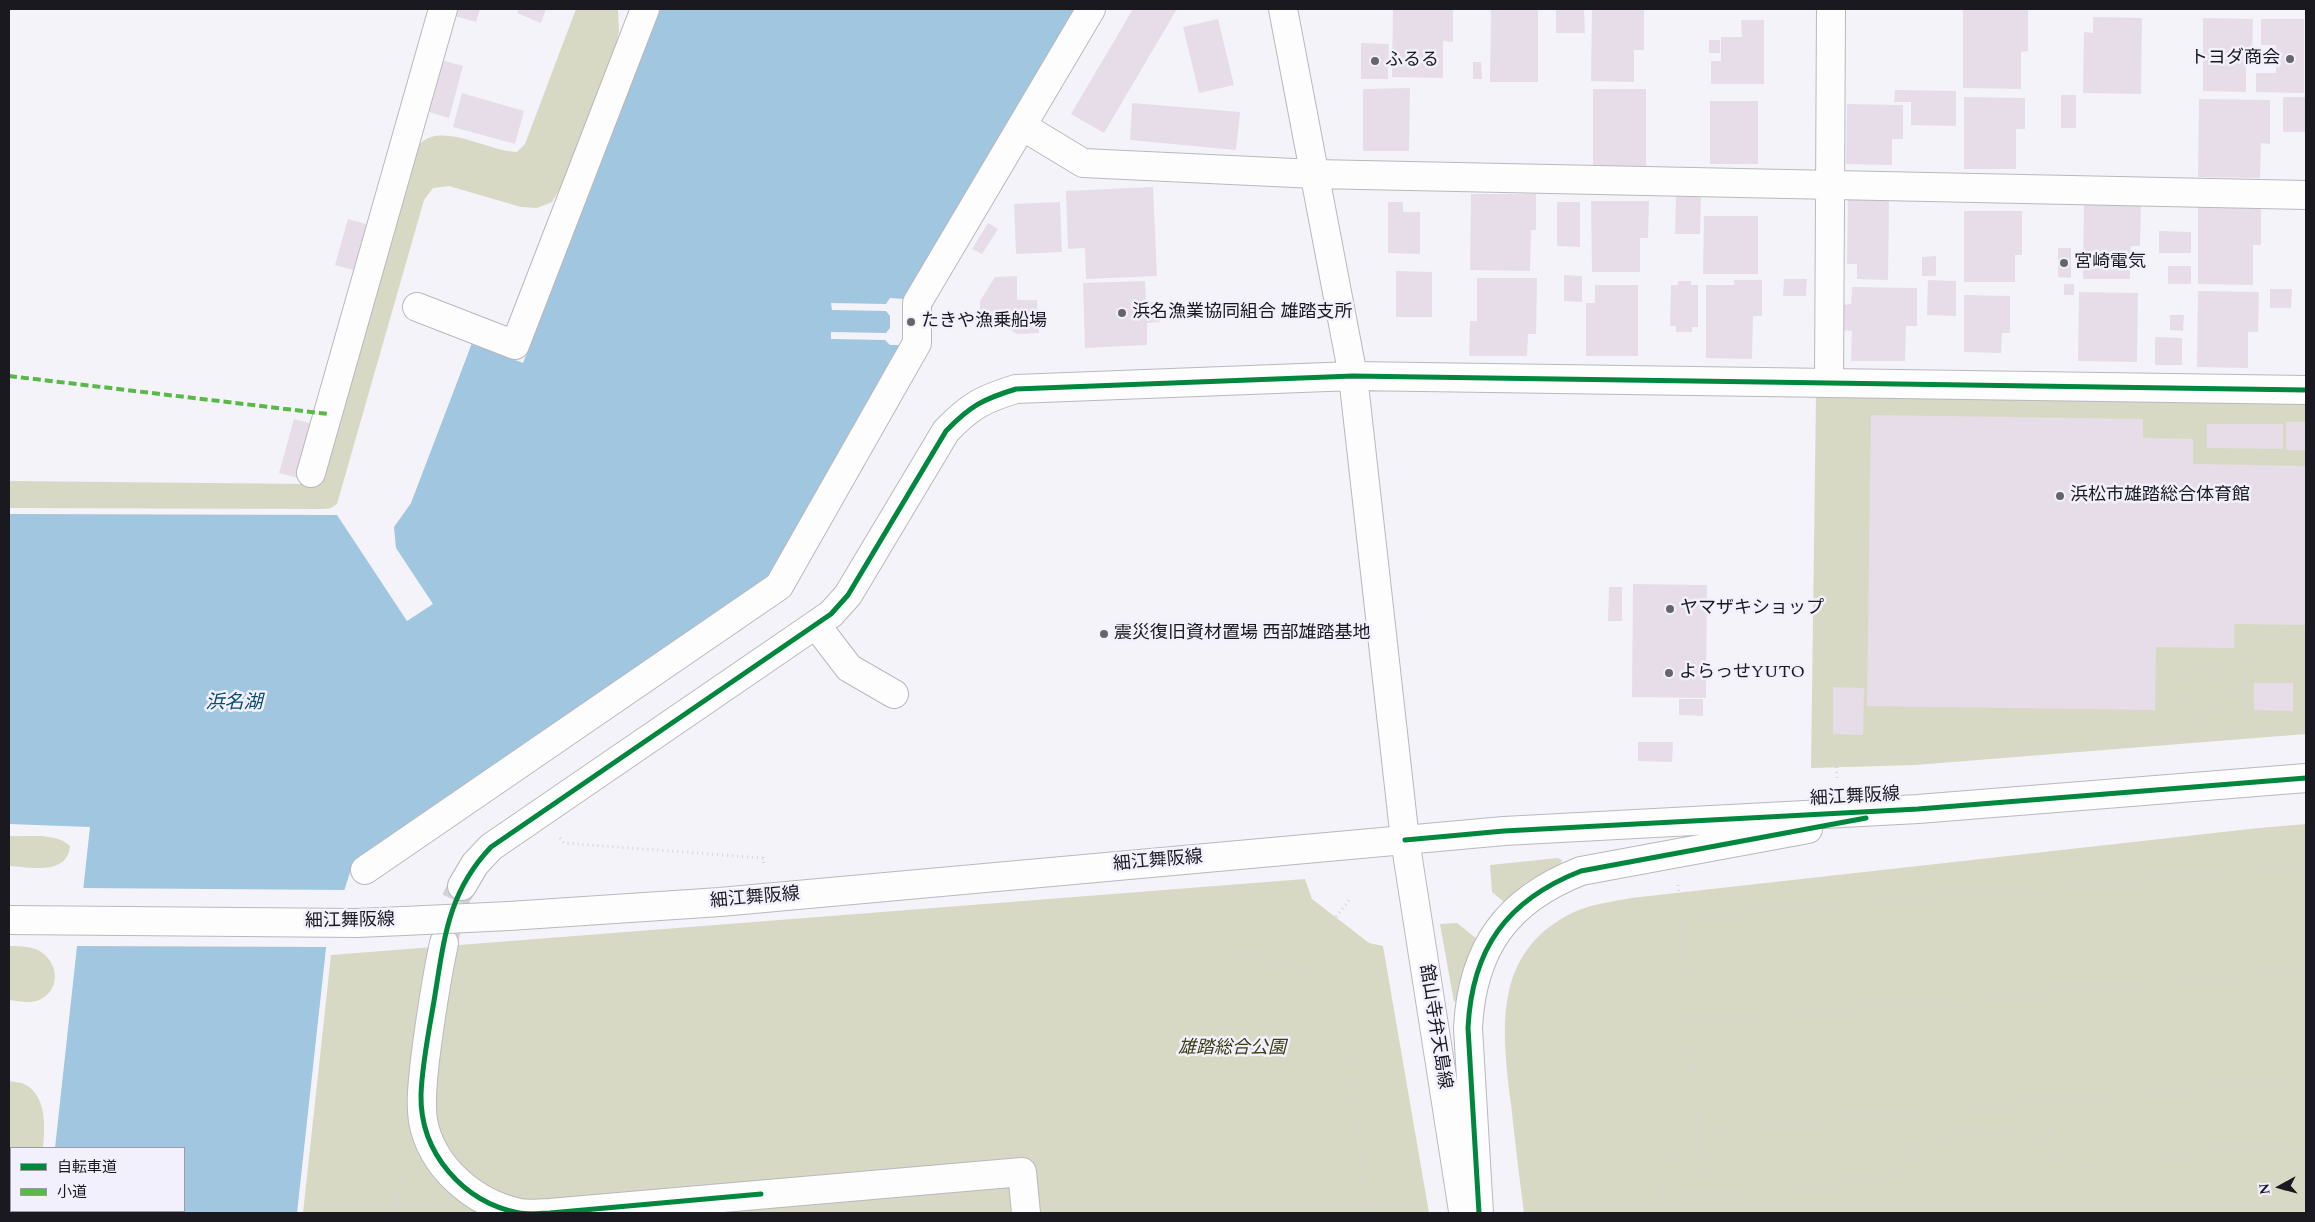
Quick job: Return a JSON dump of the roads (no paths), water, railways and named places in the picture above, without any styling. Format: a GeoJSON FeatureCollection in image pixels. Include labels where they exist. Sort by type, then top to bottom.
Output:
{"type":"FeatureCollection","features":[{"type":"Feature","properties":{"kind":"street"},"geometry":{"type":"LineString","coordinates":[[311,473],[443,9]]}},
{"type":"Feature","properties":{"kind":"street"},"geometry":{"type":"LineString","coordinates":[[417,307],[515,346],[645,9]]}},
{"type":"Feature","properties":{"kind":"street"},"geometry":{"type":"LineString","coordinates":[[366,870],[780,586],[917,343],[918,303],[1092,9]]}},
{"type":"Feature","properties":{"kind":"street","name":"舘山寺弁天島線"},"geometry":{"type":"LineString","coordinates":[[1284,9],[1353,376],[1405,840],[1464,1213]]}},
{"type":"Feature","properties":{"kind":"street"},"geometry":{"type":"LineString","coordinates":[[1829,383],[1831,9]]}},
{"type":"Feature","properties":{"kind":"street"},"geometry":{"type":"LineString","coordinates":[[1022,126],[1084,163],[1314,174],[2306,195]]}},
{"type":"Feature","properties":{"kind":"street"},"geometry":{"type":"LineString","coordinates":[[462,886],[475,864],[491,847],[831,614],[848,595],[946,431],[964,412],[987,398],[1016,389],[1353,376],[2306,390]]}},
{"type":"Feature","properties":{"kind":"street"},"geometry":{"type":"LineString","coordinates":[[816,625],[849,668],[894,694]]}},
{"type":"Feature","properties":{"kind":"street","name":"細江舞阪線"},"geometry":{"type":"LineString","coordinates":[[9,920],[357,923],[509,916],[720,902],[1504,831],[1918,809],[2306,778]]}},
{"type":"Feature","properties":{"kind":"street"},"geometry":{"type":"LineString","coordinates":[[1479,1213],[1468,1028],[1469,1002],[1475,977],[1485,953],[1498,930],[1515,911],[1542,889],[1582,871],[1918,809]]}},
{"type":"Feature","properties":{"kind":"street"},"geometry":{"type":"LineString","coordinates":[[444,943],[421,1095],[423,1121],[431,1144],[443,1165],[456,1181],[472,1194],[493,1206],[521,1213],[550,1213],[1022,1172],[1026,1213]]}},
{"type":"Feature","properties":{"kind":"water","name":"浜名湖"},"geometry":{"type":"Polygon","coordinates":[[[659,9],[1075,9],[904,299],[903,345],[771,579],[352,866],[326,948],[297,1213],[48,1213],[185,1212],[185,1147],[55,1147],[90,827],[9,824],[9,514],[337,515],[407,621],[433,604],[396,548],[394,527],[411,503],[472,343],[523,363],[659,9]]]}},
{"type":"Feature","properties":{"kind":"tunnel"},"geometry":{"type":"LineString","coordinates":[[444,941],[453,905],[462,886]]}},
{"type":"Feature","properties":{"kind":"place","name":"トヨダ商会"},"geometry":{"type":"Point","coordinates":[2290,59]}},
{"type":"Feature","properties":{"kind":"place","name":"ふるる"},"geometry":{"type":"Point","coordinates":[1375,61]}},
{"type":"Feature","properties":{"kind":"place","name":"宮崎電気"},"geometry":{"type":"Point","coordinates":[2064,263]}},
{"type":"Feature","properties":{"kind":"place","name":"浜名漁業協同組合 雄踏支所"},"geometry":{"type":"Point","coordinates":[1122,313]}},
{"type":"Feature","properties":{"kind":"place","name":"たきや漁乗船場"},"geometry":{"type":"Point","coordinates":[911,322]}},
{"type":"Feature","properties":{"kind":"place","name":"浜松市雄踏総合体育館"},"geometry":{"type":"Point","coordinates":[2060,496]}},
{"type":"Feature","properties":{"kind":"place","name":"ヤマザキショップ"},"geometry":{"type":"Point","coordinates":[1670,609]}},
{"type":"Feature","properties":{"kind":"place","name":"震災復旧資材置場 西部雄踏基地"},"geometry":{"type":"Point","coordinates":[1104,634]}},
{"type":"Feature","properties":{"kind":"place","name":"よらっせYUTO"},"geometry":{"type":"Point","coordinates":[1669,673]}},
{"type":"Feature","properties":{"kind":"park label","name":"雄踏総合公園"},"geometry":{"type":"Point","coordinates":[1232,1049]}}]}
